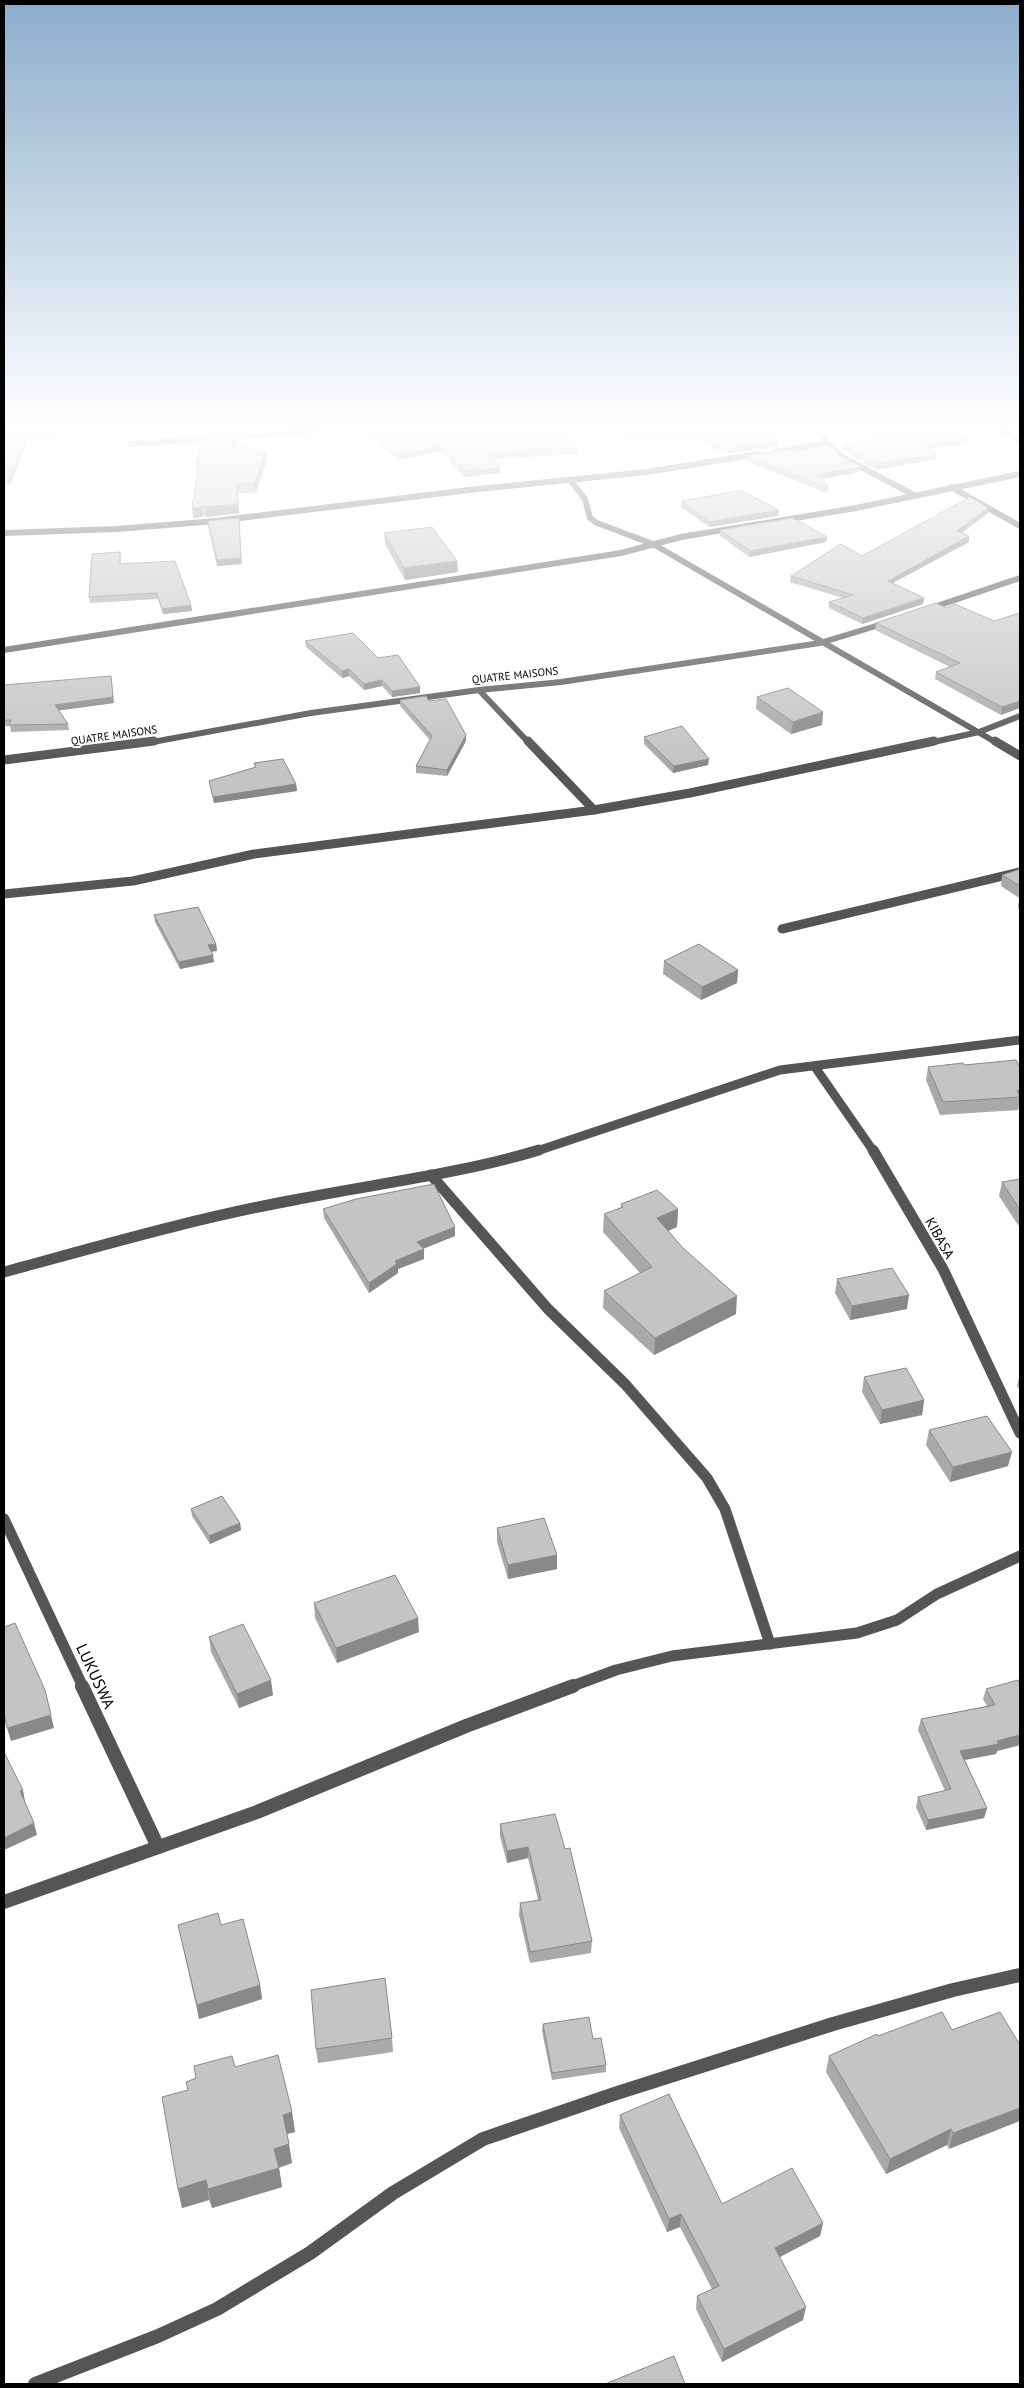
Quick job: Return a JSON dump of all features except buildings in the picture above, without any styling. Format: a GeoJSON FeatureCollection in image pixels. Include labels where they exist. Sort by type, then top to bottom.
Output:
{"type":"FeatureCollection","features":[{"type":"Feature","properties":{"kind":"street"},"geometry":{"type":"LineString","coordinates":[[647,541],[820,643],[1020,756]]}},
{"type":"Feature","properties":{"kind":"street"},"geometry":{"type":"LineString","coordinates":[[4,650],[621,552],[664,541]]}},
{"type":"Feature","properties":{"kind":"street"},"geometry":{"type":"LineString","coordinates":[[916,613],[1020,578]]}},
{"type":"Feature","properties":{"kind":"street","name":"QUATRE MAISONS"},"geometry":{"type":"LineString","coordinates":[[4,760],[144,743],[311,714],[479,690],[561,682],[820,643],[897,619]]}},
{"type":"Feature","properties":{"kind":"street"},"geometry":{"type":"LineString","coordinates":[[479,690],[594,810]]}},
{"type":"Feature","properties":{"kind":"street"},"geometry":{"type":"LineString","coordinates":[[4,894],[133,882],[254,854],[320,843],[594,810],[690,793],[979,732],[1020,716]]}},
{"type":"Feature","properties":{"kind":"street"},"geometry":{"type":"LineString","coordinates":[[782,929],[1020,872]]}},
{"type":"Feature","properties":{"kind":"street"},"geometry":{"type":"LineString","coordinates":[[4,1272],[163,1229],[292,1200],[431,1175],[533,1152],[576,1139],[730,1085],[780,1070],[1020,1040]]}},
{"type":"Feature","properties":{"kind":"street","name":"KIBASA"},"geometry":{"type":"LineString","coordinates":[[815,1067],[840,1102],[914,1219],[958,1298],[1020,1433]]}},
{"type":"Feature","properties":{"kind":"street"},"geometry":{"type":"LineString","coordinates":[[431,1175],[548,1309],[624,1384],[707,1478],[725,1509],[770,1644]]}},
{"type":"Feature","properties":{"kind":"street","name":"LUKUSWA"},"geometry":{"type":"LineString","coordinates":[[4,1518],[158,1847]]}},
{"type":"Feature","properties":{"kind":"street"},"geometry":{"type":"LineString","coordinates":[[4,1902],[257,1812],[466,1726],[616,1670],[672,1656],[857,1633],[897,1620],[937,1594],[1020,1556]]}},
{"type":"Feature","properties":{"kind":"street"},"geometry":{"type":"LineString","coordinates":[[35,2384],[158,2336],[217,2309],[310,2253],[393,2193],[482,2139],[614,2094],[833,2024],[952,1990],[1020,1975]]}}]}
